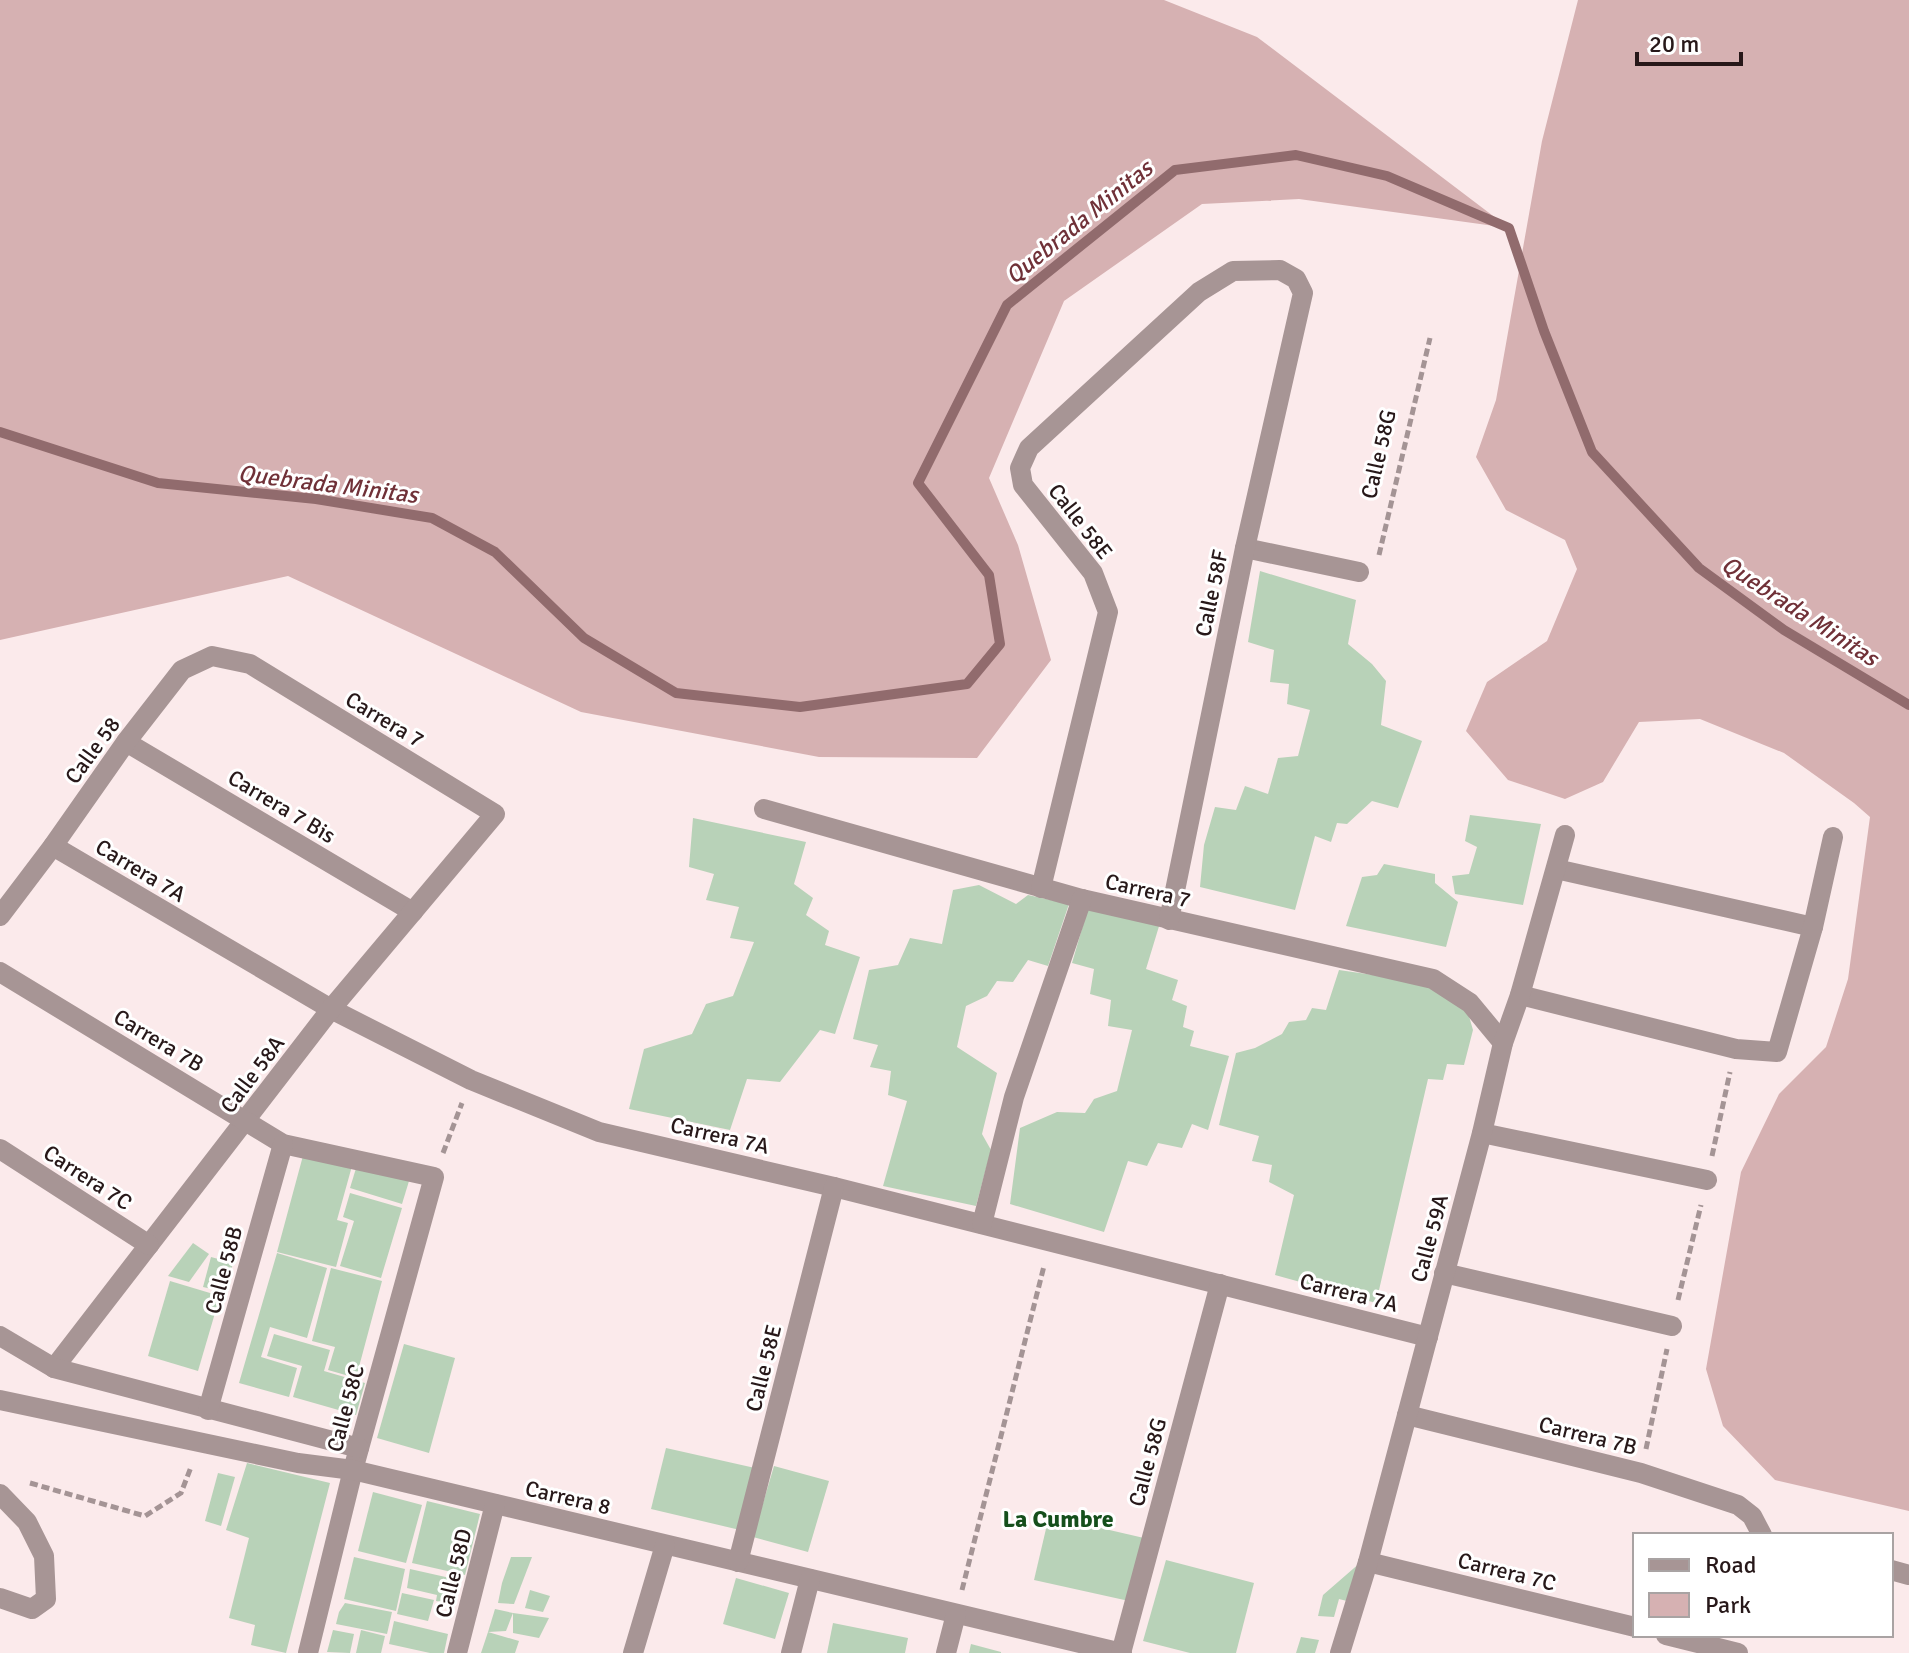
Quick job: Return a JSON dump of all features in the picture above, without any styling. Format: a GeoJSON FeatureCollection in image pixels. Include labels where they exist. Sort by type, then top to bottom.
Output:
{"type":"FeatureCollection","features":[{"type":"Feature","properties":{"kind":"street","name":"Calle 58F"},"geometry":{"type":"LineString","coordinates":[[1169,920],[1245,548],[1303,293],[1296,279],[1280,270],[1233,271]]}},
{"type":"Feature","properties":{"kind":"street","name":"Calle 58E"},"geometry":{"type":"LineString","coordinates":[[1041,888],[1108,612],[1093,573],[1023,485],[1020,468],[1029,448],[1051,427],[1199,292],[1233,271]]}},
{"type":"Feature","properties":{"kind":"street"},"geometry":{"type":"LineString","coordinates":[[1245,548],[1359,572]]}},
{"type":"Feature","properties":{"kind":"street","name":"Calle 58"},"geometry":{"type":"LineString","coordinates":[[0,916],[182,670],[212,656],[250,664]]}},
{"type":"Feature","properties":{"kind":"street","name":"Carrera 7"},"geometry":{"type":"LineString","coordinates":[[250,664],[495,814]]}},
{"type":"Feature","properties":{"kind":"street","name":"Carrera 7 Bis"},"geometry":{"type":"LineString","coordinates":[[126,742],[413,912]]}},
{"type":"Feature","properties":{"kind":"street","name":"Carrera 7"},"geometry":{"type":"LineString","coordinates":[[764,809],[1082,899],[1433,979],[1470,1003],[1503,1043]]}},
{"type":"Feature","properties":{"kind":"street","name":"Calle 58A"},"geometry":{"type":"LineString","coordinates":[[54,1368],[331,1009],[495,814]]}},
{"type":"Feature","properties":{"kind":"street","name":"Calle 59A"},"geometry":{"type":"LineString","coordinates":[[1340,1653],[1368,1562],[1503,1043],[1520,995],[1565,835]]}},
{"type":"Feature","properties":{"kind":"street"},"geometry":{"type":"LineString","coordinates":[[1520,995],[1736,1049],[1777,1052],[1813,927],[1833,837]]}},
{"type":"Feature","properties":{"kind":"street","name":"Carrera 7A"},"geometry":{"type":"LineString","coordinates":[[53,846],[331,1009],[471,1080],[599,1132],[834,1187],[1428,1337]]}},
{"type":"Feature","properties":{"kind":"street"},"geometry":{"type":"LineString","coordinates":[[1556,869],[1813,927]]}},
{"type":"Feature","properties":{"kind":"street"},"geometry":{"type":"LineString","coordinates":[[982,1224],[1014,1097],[1082,899]]}},
{"type":"Feature","properties":{"kind":"street","name":"Carrera 7B"},"geometry":{"type":"LineString","coordinates":[[0,972],[283,1144],[434,1177]]}},
{"type":"Feature","properties":{"kind":"street"},"geometry":{"type":"LineString","coordinates":[[1482,1133],[1707,1180]]}},
{"type":"Feature","properties":{"kind":"street","name":"Calle 58B"},"geometry":{"type":"LineString","coordinates":[[208,1410],[283,1144]]}},
{"type":"Feature","properties":{"kind":"street","name":"Carrera 7C"},"geometry":{"type":"LineString","coordinates":[[0,1149],[149,1245]]}},
{"type":"Feature","properties":{"kind":"street","name":"Calle 58C"},"geometry":{"type":"LineString","coordinates":[[308,1653],[353,1470],[434,1177]]}},
{"type":"Feature","properties":{"kind":"street","name":"Calle 58E"},"geometry":{"type":"LineString","coordinates":[[738,1562],[834,1187]]}},
{"type":"Feature","properties":{"kind":"street"},"geometry":{"type":"LineString","coordinates":[[1444,1273],[1672,1326]]}},
{"type":"Feature","properties":{"kind":"street","name":"Calle 58G"},"geometry":{"type":"LineString","coordinates":[[1121,1653],[1220,1284]]}},
{"type":"Feature","properties":{"kind":"street"},"geometry":{"type":"LineString","coordinates":[[0,1336],[54,1368],[359,1448]]}},
{"type":"Feature","properties":{"kind":"street","name":"Carrera 8"},"geometry":{"type":"LineString","coordinates":[[0,1400],[201,1444],[353,1470],[1121,1653]]}},
{"type":"Feature","properties":{"kind":"street","name":"Carrera 7B"},"geometry":{"type":"LineString","coordinates":[[1407,1415],[1641,1473],[1738,1505],[1761,1530]]}},
{"type":"Feature","properties":{"kind":"street"},"geometry":{"type":"LineString","coordinates":[[0,1494],[27,1522],[44,1556],[46,1599],[32,1609],[0,1598]]}},
{"type":"Feature","properties":{"kind":"street","name":"Calle 58D"},"geometry":{"type":"LineString","coordinates":[[457,1653],[495,1504]]}},
{"type":"Feature","properties":{"kind":"street"},"geometry":{"type":"LineString","coordinates":[[633,1653],[665,1545]]}},
{"type":"Feature","properties":{"kind":"street","name":"Carrera 7C"},"geometry":{"type":"LineString","coordinates":[[1368,1562],[1633,1627]]}},
{"type":"Feature","properties":{"kind":"street"},"geometry":{"type":"LineString","coordinates":[[791,1653],[810,1579]]}},
{"type":"Feature","properties":{"kind":"street"},"geometry":{"type":"LineString","coordinates":[[946,1653],[956,1614]]}},
{"type":"Feature","properties":{"kind":"street"},"geometry":{"type":"LineString","coordinates":[[1677,1637],[1735,1648]]}},
{"type":"Feature","properties":{"kind":"path","name":"Calle 58G"},"geometry":{"type":"LineString","coordinates":[[1359,572],[1378,557],[1430,338]]}},
{"type":"Feature","properties":{"kind":"path"},"geometry":{"type":"LineString","coordinates":[[1641,1473],[1736,1049]]}},
{"type":"Feature","properties":{"kind":"path"},"geometry":{"type":"LineString","coordinates":[[434,1177],[471,1080]]}},
{"type":"Feature","properties":{"kind":"path"},"geometry":{"type":"LineString","coordinates":[[956,1614],[1050,1241]]}},
{"type":"Feature","properties":{"kind":"path"},"geometry":{"type":"LineString","coordinates":[[18,1480],[145,1516],[181,1493],[201,1444]]}},
{"type":"Feature","properties":{"kind":"green space"},"geometry":{"type":"Polygon","coordinates":[[[0,0],[1164,0],[1257,37],[1509,228],[1299,199],[1202,204],[1064,301],[989,478],[1018,545],[1051,660],[977,758],[819,757],[581,712],[288,576],[0,640],[0,0]]]}},
{"type":"Feature","properties":{"kind":"green space"},"geometry":{"type":"Polygon","coordinates":[[[1578,0],[1909,0],[1909,1511],[1775,1480],[1723,1426],[1706,1369],[1741,1172],[1779,1094],[1826,1047],[1848,979],[1870,817],[1784,753],[1700,719],[1639,722],[1603,782],[1565,799],[1508,780],[1466,731],[1487,682],[1547,641],[1577,569],[1565,540],[1506,510],[1476,457],[1496,400],[1542,141],[1578,0]]]}},
{"type":"Feature","properties":{"kind":"building"},"geometry":{"type":"Polygon","coordinates":[[[1260,571],[1356,600],[1348,644],[1372,664],[1386,681],[1381,725],[1422,741],[1398,808],[1372,801],[1347,824],[1337,823],[1331,842],[1315,836],[1295,910],[1200,887],[1204,845],[1215,807],[1236,810],[1245,786],[1268,794],[1278,758],[1298,756],[1310,710],[1287,704],[1289,684],[1270,682],[1274,650],[1248,642],[1260,571]]]}},
{"type":"Feature","properties":{"kind":"building"},"geometry":{"type":"Polygon","coordinates":[[[1470,815],[1541,824],[1523,905],[1455,894],[1452,876],[1469,874],[1477,847],[1465,841],[1470,815]]]}},
{"type":"Feature","properties":{"kind":"building"},"geometry":{"type":"Polygon","coordinates":[[[693,818],[806,842],[794,884],[813,898],[806,915],[829,931],[825,945],[860,957],[835,1034],[820,1030],[780,1082],[747,1079],[730,1130],[629,1109],[644,1049],[692,1034],[706,1004],[733,996],[754,942],[730,938],[739,907],[706,900],[714,874],[689,867],[693,818]]]}},
{"type":"Feature","properties":{"kind":"building"},"geometry":{"type":"Polygon","coordinates":[[[1384,864],[1435,874],[1435,883],[1458,902],[1446,947],[1346,926],[1362,877],[1377,875],[1384,864]]]}},
{"type":"Feature","properties":{"kind":"building"},"geometry":{"type":"Polygon","coordinates":[[[979,885],[1016,904],[1028,895],[1069,904],[1048,966],[1028,960],[1013,982],[997,981],[987,996],[966,1006],[957,1047],[997,1073],[982,1134],[991,1150],[976,1206],[883,1186],[907,1101],[888,1095],[891,1071],[870,1067],[878,1045],[853,1039],[869,970],[898,965],[910,938],[942,944],[953,890],[979,885]]]}},
{"type":"Feature","properties":{"kind":"building"},"geometry":{"type":"Polygon","coordinates":[[[1088,908],[1160,923],[1146,969],[1178,980],[1172,1000],[1187,1006],[1183,1027],[1194,1031],[1190,1046],[1229,1056],[1208,1130],[1192,1124],[1182,1148],[1158,1143],[1147,1166],[1128,1161],[1104,1232],[1010,1204],[1020,1128],[1057,1112],[1085,1113],[1094,1099],[1117,1091],[1132,1030],[1108,1026],[1111,1000],[1090,994],[1094,969],[1072,963],[1088,908]]]}},
{"type":"Feature","properties":{"kind":"building"},"geometry":{"type":"Polygon","coordinates":[[[1339,970],[1408,980],[1433,988],[1466,1006],[1473,1030],[1464,1065],[1447,1064],[1443,1080],[1428,1079],[1376,1303],[1275,1275],[1294,1195],[1269,1182],[1272,1165],[1252,1161],[1259,1136],[1219,1125],[1236,1053],[1255,1048],[1282,1034],[1289,1022],[1306,1020],[1312,1008],[1326,1010],[1339,970]]]}},
{"type":"Feature","properties":{"kind":"building"},"geometry":{"type":"Polygon","coordinates":[[[304,1152],[352,1166],[337,1220],[348,1223],[336,1267],[277,1252],[304,1152]]]}},
{"type":"Feature","properties":{"kind":"building"},"geometry":{"type":"Polygon","coordinates":[[[357,1165],[409,1181],[402,1204],[350,1188],[357,1165]]]}},
{"type":"Feature","properties":{"kind":"building"},"geometry":{"type":"Polygon","coordinates":[[[350,1193],[402,1208],[381,1278],[340,1266],[354,1221],[343,1217],[350,1193]]]}},
{"type":"Feature","properties":{"kind":"building"},"geometry":{"type":"Polygon","coordinates":[[[193,1243],[209,1254],[189,1282],[168,1276],[193,1243]]]}},
{"type":"Feature","properties":{"kind":"building"},"geometry":{"type":"Polygon","coordinates":[[[277,1253],[327,1268],[307,1338],[270,1327],[261,1357],[297,1368],[289,1397],[239,1383],[277,1253]]]}},
{"type":"Feature","properties":{"kind":"building"},"geometry":{"type":"Polygon","coordinates":[[[211,1257],[233,1263],[225,1292],[203,1287],[211,1257]]]}},
{"type":"Feature","properties":{"kind":"building"},"geometry":{"type":"Polygon","coordinates":[[[331,1268],[382,1281],[356,1378],[328,1370],[335,1347],[312,1341],[331,1268]]]}},
{"type":"Feature","properties":{"kind":"building"},"geometry":{"type":"Polygon","coordinates":[[[170,1281],[220,1296],[198,1371],[148,1356],[170,1281]]]}},
{"type":"Feature","properties":{"kind":"building"},"geometry":{"type":"Polygon","coordinates":[[[274,1334],[330,1350],[324,1371],[365,1383],[356,1415],[293,1397],[302,1366],[267,1356],[274,1334]]]}},
{"type":"Feature","properties":{"kind":"building"},"geometry":{"type":"Polygon","coordinates":[[[404,1344],[455,1358],[429,1453],[377,1438],[404,1344]]]}},
{"type":"Feature","properties":{"kind":"building"},"geometry":{"type":"Polygon","coordinates":[[[666,1448],[755,1468],[740,1530],[651,1509],[666,1448]]]}},
{"type":"Feature","properties":{"kind":"building"},"geometry":{"type":"Polygon","coordinates":[[[247,1463],[330,1483],[286,1653],[251,1645],[255,1625],[229,1618],[249,1538],[226,1530],[247,1463]]]}},
{"type":"Feature","properties":{"kind":"building"},"geometry":{"type":"Polygon","coordinates":[[[774,1466],[829,1481],[808,1552],[753,1537],[774,1466]]]}},
{"type":"Feature","properties":{"kind":"building"},"geometry":{"type":"Polygon","coordinates":[[[218,1473],[235,1477],[221,1526],[205,1521],[218,1473]]]}},
{"type":"Feature","properties":{"kind":"building"},"geometry":{"type":"Polygon","coordinates":[[[373,1492],[422,1505],[406,1563],[358,1551],[373,1492]]]}},
{"type":"Feature","properties":{"kind":"building"},"geometry":{"type":"Polygon","coordinates":[[[427,1501],[480,1514],[465,1575],[412,1563],[427,1501]]]}},
{"type":"Feature","properties":{"kind":"building"},"geometry":{"type":"Polygon","coordinates":[[[1049,1516],[1144,1538],[1129,1601],[1034,1580],[1049,1516]]]}},
{"type":"Feature","properties":{"kind":"building"},"geometry":{"type":"Polygon","coordinates":[[[354,1557],[405,1569],[396,1611],[344,1599],[354,1557]]]}},
{"type":"Feature","properties":{"kind":"building"},"geometry":{"type":"Polygon","coordinates":[[[511,1557],[532,1557],[514,1604],[498,1603],[502,1583],[511,1557]]]}},
{"type":"Feature","properties":{"kind":"building"},"geometry":{"type":"Polygon","coordinates":[[[1166,1560],[1254,1583],[1236,1653],[1190,1653],[1143,1641],[1166,1560]]]}},
{"type":"Feature","properties":{"kind":"building"},"geometry":{"type":"Polygon","coordinates":[[[1361,1562],[1351,1602],[1339,1599],[1334,1617],[1318,1616],[1323,1595],[1361,1562]]]}},
{"type":"Feature","properties":{"kind":"building"},"geometry":{"type":"Polygon","coordinates":[[[410,1569],[459,1580],[454,1604],[436,1601],[437,1595],[407,1588],[410,1569]]]}},
{"type":"Feature","properties":{"kind":"building"},"geometry":{"type":"Polygon","coordinates":[[[736,1578],[789,1593],[775,1639],[723,1624],[736,1578]]]}},
{"type":"Feature","properties":{"kind":"building"},"geometry":{"type":"Polygon","coordinates":[[[530,1590],[550,1596],[543,1612],[525,1608],[530,1590]]]}},
{"type":"Feature","properties":{"kind":"building"},"geometry":{"type":"Polygon","coordinates":[[[402,1593],[434,1600],[428,1621],[397,1614],[402,1593]]]}},
{"type":"Feature","properties":{"kind":"building"},"geometry":{"type":"Polygon","coordinates":[[[345,1603],[392,1612],[387,1634],[336,1624],[345,1603]]]}},
{"type":"Feature","properties":{"kind":"building"},"geometry":{"type":"Polygon","coordinates":[[[495,1609],[513,1613],[506,1631],[488,1632],[495,1609]]]}},
{"type":"Feature","properties":{"kind":"building"},"geometry":{"type":"Polygon","coordinates":[[[513,1613],[549,1618],[539,1638],[513,1633],[513,1613]]]}},
{"type":"Feature","properties":{"kind":"building"},"geometry":{"type":"Polygon","coordinates":[[[394,1621],[448,1634],[444,1653],[389,1644],[394,1621]]]}},
{"type":"Feature","properties":{"kind":"building"},"geometry":{"type":"Polygon","coordinates":[[[833,1623],[908,1638],[905,1653],[827,1653],[833,1623]]]}},
{"type":"Feature","properties":{"kind":"building"},"geometry":{"type":"Polygon","coordinates":[[[333,1630],[354,1634],[350,1653],[327,1652],[333,1630]]]}},
{"type":"Feature","properties":{"kind":"building"},"geometry":{"type":"Polygon","coordinates":[[[361,1630],[385,1636],[381,1653],[356,1653],[361,1630]]]}},
{"type":"Feature","properties":{"kind":"building"},"geometry":{"type":"Polygon","coordinates":[[[488,1632],[519,1641],[515,1653],[481,1653],[488,1632]]]}},
{"type":"Feature","properties":{"kind":"building"},"geometry":{"type":"Polygon","coordinates":[[[1301,1637],[1319,1640],[1315,1653],[1296,1653],[1301,1637]]]}},
{"type":"Feature","properties":{"kind":"building"},"geometry":{"type":"Polygon","coordinates":[[[971,1644],[1001,1652],[1001,1653],[969,1653],[971,1644]]]}},
{"type":"Feature","properties":{"kind":"waterway","name":"Quebrada Minitas"},"geometry":{"type":"LineString","coordinates":[[0,432],[158,483],[316,499],[432,518],[495,552],[584,638],[676,693],[800,707],[967,684],[1000,644],[989,575],[918,483],[1007,305],[1175,170],[1296,155],[1387,176],[1509,228],[1544,331],[1592,452],[1699,568],[1784,630],[1909,705]]}},
{"type":"Feature","properties":{"kind":"district","name":"La Cumbre"},"geometry":{"type":"Point","coordinates":[1058,1519]}}]}
